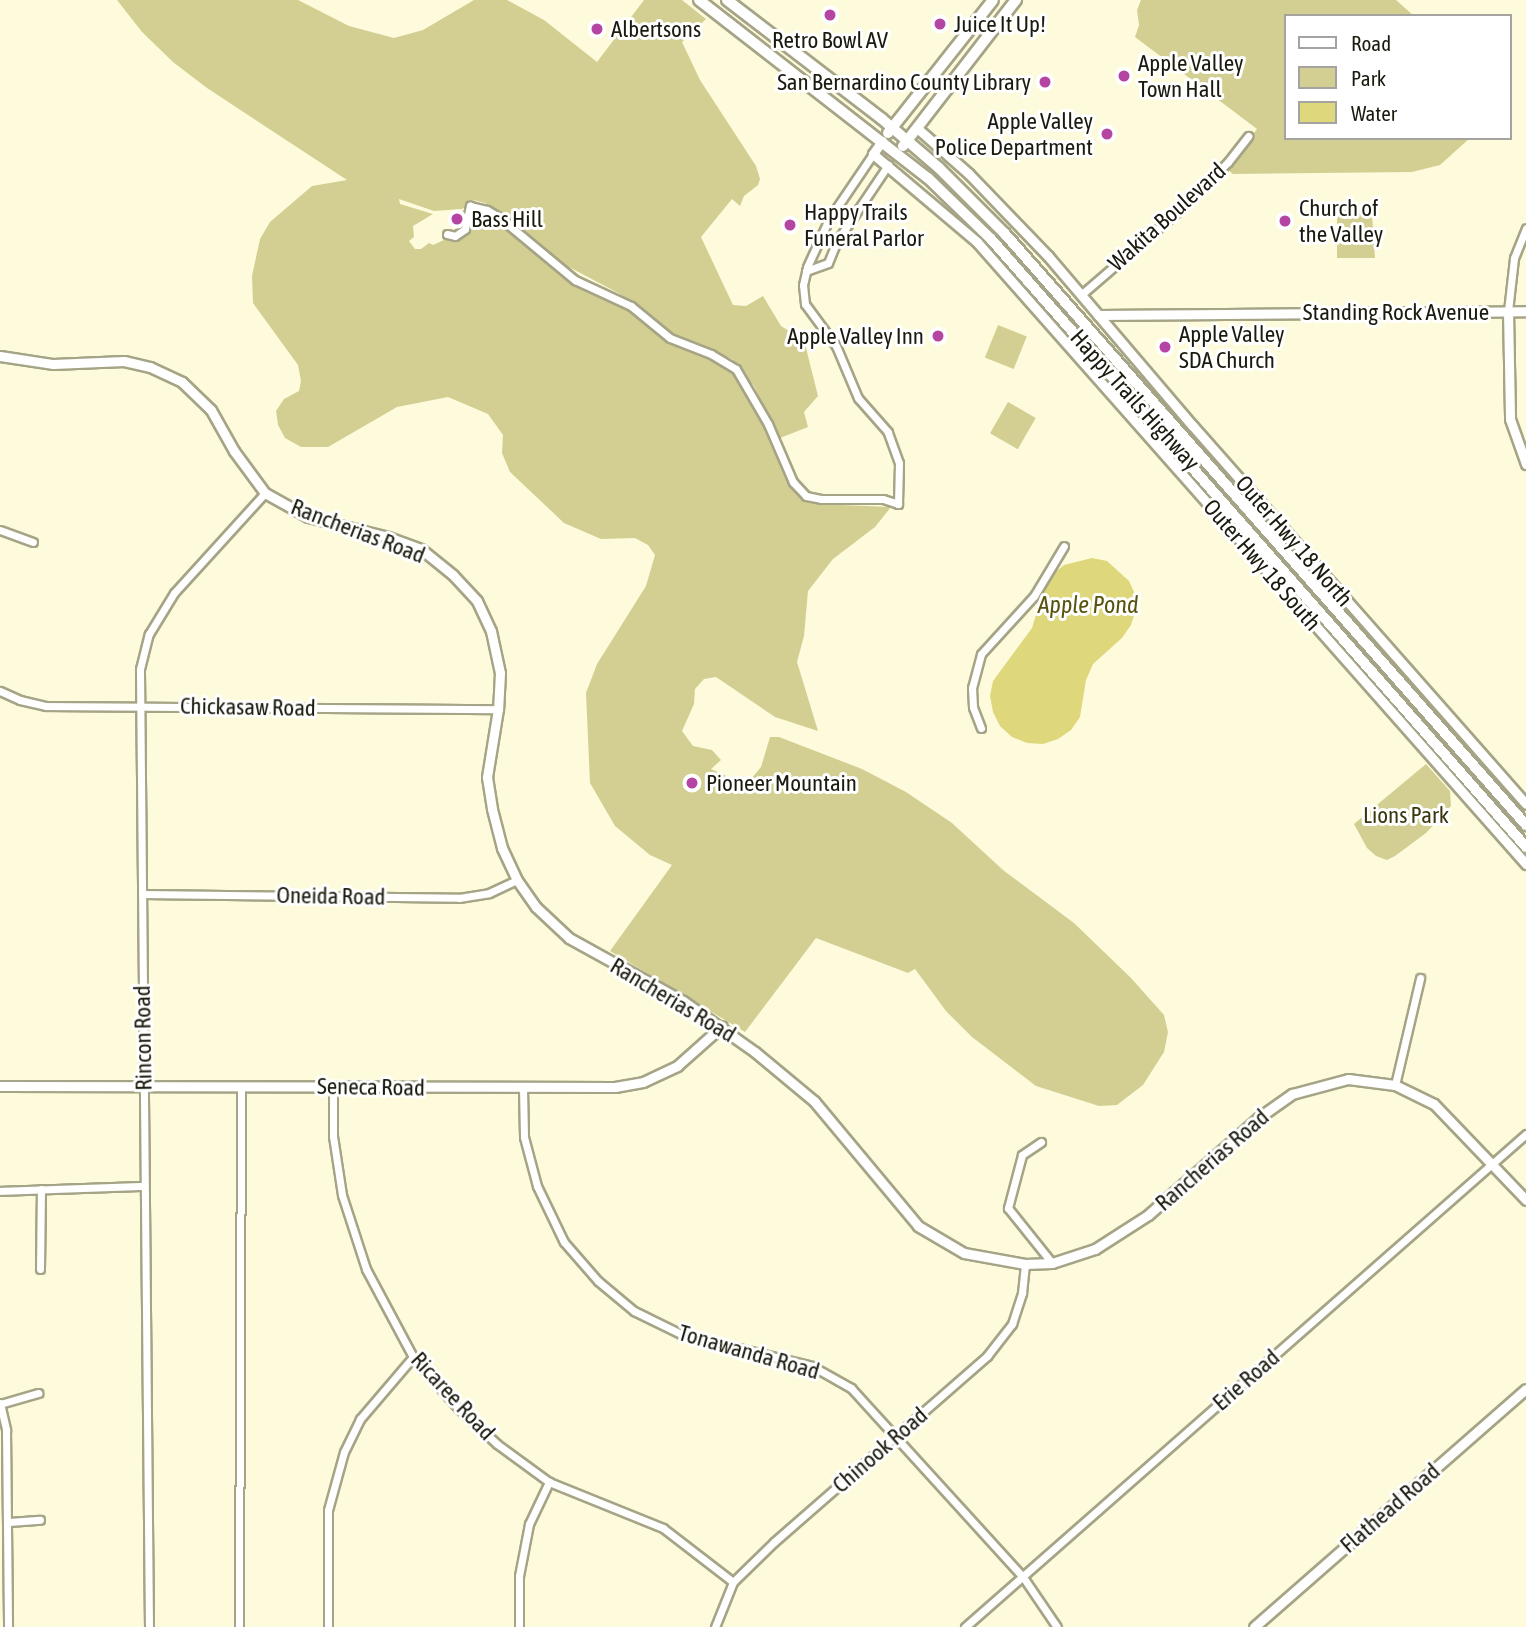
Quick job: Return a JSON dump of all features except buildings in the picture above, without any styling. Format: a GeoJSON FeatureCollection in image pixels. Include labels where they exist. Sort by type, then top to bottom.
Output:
{"type":"FeatureCollection","features":[{"type":"Feature","properties":{"kind":"main road","name":"Happy Trails Highway"},"geometry":{"type":"LineString","coordinates":[[699,0],[952,198],[992,239],[1526,847]]}},
{"type":"Feature","properties":{"kind":"main road","name":"Happy Trails Highway"},"geometry":{"type":"LineString","coordinates":[[727,0],[892,128],[1005,234],[1526,825]]}},
{"type":"Feature","properties":{"kind":"main road"},"geometry":{"type":"LineString","coordinates":[[882,141],[993,0]]}},
{"type":"Feature","properties":{"kind":"main road"},"geometry":{"type":"LineString","coordinates":[[897,153],[1016,0]]}},
{"type":"Feature","properties":{"kind":"street","name":"Outer Hwy 18 North"},"geometry":{"type":"LineString","coordinates":[[917,128],[1011,215],[1526,804]]}},
{"type":"Feature","properties":{"kind":"street","name":"Wakita Boulevard"},"geometry":{"type":"LineString","coordinates":[[1082,294],[1177,212],[1228,162],[1248,136]]}},
{"type":"Feature","properties":{"kind":"street"},"geometry":{"type":"LineString","coordinates":[[447,234],[455,236],[465,229],[470,206],[487,210],[575,279],[631,306],[670,338],[726,361],[736,369],[752,394],[793,482],[806,496],[821,499],[883,499],[898,504],[899,463],[888,432],[858,398],[836,346],[805,304],[806,271],[841,200],[882,141]]}},
{"type":"Feature","properties":{"kind":"street"},"geometry":{"type":"LineString","coordinates":[[806,271],[828,263],[857,209],[897,153]]}},
{"type":"Feature","properties":{"kind":"street","name":"Outer Hwy 18 South"},"geometry":{"type":"LineString","coordinates":[[873,154],[977,242],[1526,864]]}},
{"type":"Feature","properties":{"kind":"street"},"geometry":{"type":"LineString","coordinates":[[841,200],[857,209]]}},
{"type":"Feature","properties":{"kind":"street"},"geometry":{"type":"LineString","coordinates":[[1526,228],[1511,271],[1508,311],[1510,419],[1526,464]]}},
{"type":"Feature","properties":{"kind":"street","name":"Standing Rock Avenue"},"geometry":{"type":"LineString","coordinates":[[1098,316],[1526,311]]}},
{"type":"Feature","properties":{"kind":"street","name":"Rancherias Road"},"geometry":{"type":"LineString","coordinates":[[0,356],[53,364],[124,361],[150,367],[182,382],[211,410],[234,451],[265,493],[308,517],[388,537],[421,550],[453,575],[477,601],[491,631],[500,673],[498,709],[487,777],[502,848],[517,880],[536,907],[569,938],[722,1026],[814,1101],[918,1226],[964,1253],[1025,1264],[1052,1263],[1095,1249],[1148,1215],[1258,1118],[1292,1094],[1348,1079],[1395,1085],[1434,1104],[1526,1200]]}},
{"type":"Feature","properties":{"kind":"street","name":"Rincon Road"},"geometry":{"type":"LineString","coordinates":[[149,1627],[140,669],[149,634],[174,593],[265,493]]}},
{"type":"Feature","properties":{"kind":"street"},"geometry":{"type":"LineString","coordinates":[[0,530],[33,542]]}},
{"type":"Feature","properties":{"kind":"street"},"geometry":{"type":"LineString","coordinates":[[981,729],[973,707],[972,688],[981,654],[1022,611],[1064,547]]}},
{"type":"Feature","properties":{"kind":"street","name":"Chickasaw Road"},"geometry":{"type":"LineString","coordinates":[[0,691],[20,700],[46,706],[498,709]]}},
{"type":"Feature","properties":{"kind":"street","name":"Oneida Road"},"geometry":{"type":"LineString","coordinates":[[142,894],[459,898],[489,892],[517,880]]}},
{"type":"Feature","properties":{"kind":"street"},"geometry":{"type":"LineString","coordinates":[[1395,1085],[1420,978]]}},
{"type":"Feature","properties":{"kind":"street","name":"Seneca Road"},"geometry":{"type":"LineString","coordinates":[[0,1086],[615,1087],[643,1082],[677,1066],[722,1026]]}},
{"type":"Feature","properties":{"kind":"street"},"geometry":{"type":"LineString","coordinates":[[239,1627],[240,1086]]}},
{"type":"Feature","properties":{"kind":"street","name":"Ricaree Road"},"geometry":{"type":"LineString","coordinates":[[332,1086],[333,1136],[342,1195],[366,1269],[414,1357],[458,1408],[497,1444],[549,1482],[663,1528],[733,1583]]}},
{"type":"Feature","properties":{"kind":"street","name":"Tonawanda Road"},"geometry":{"type":"LineString","coordinates":[[523,1088],[524,1137],[537,1186],[564,1242],[598,1281],[634,1311],[681,1334],[813,1366],[852,1388],[1023,1577],[1057,1627]]}},
{"type":"Feature","properties":{"kind":"street","name":"Erie Road"},"geometry":{"type":"LineString","coordinates":[[965,1627],[1526,1134]]}},
{"type":"Feature","properties":{"kind":"street"},"geometry":{"type":"LineString","coordinates":[[1041,1142],[1022,1155],[1008,1208],[1052,1263]]}},
{"type":"Feature","properties":{"kind":"street"},"geometry":{"type":"LineString","coordinates":[[0,1191],[144,1186]]}},
{"type":"Feature","properties":{"kind":"street"},"geometry":{"type":"LineString","coordinates":[[40,1269],[41,1189]]}},
{"type":"Feature","properties":{"kind":"street","name":"Chinook Road"},"geometry":{"type":"LineString","coordinates":[[715,1627],[733,1583],[774,1542],[987,1356],[1012,1324],[1022,1293],[1025,1264]]}},
{"type":"Feature","properties":{"kind":"street"},"geometry":{"type":"LineString","coordinates":[[328,1627],[328,1510],[344,1452],[360,1419],[414,1357]]}},
{"type":"Feature","properties":{"kind":"street","name":"Flathead Road"},"geometry":{"type":"LineString","coordinates":[[1254,1627],[1526,1389]]}},
{"type":"Feature","properties":{"kind":"street"},"geometry":{"type":"LineString","coordinates":[[8,1627],[6,1430],[0,1404],[38,1393]]}},
{"type":"Feature","properties":{"kind":"street"},"geometry":{"type":"LineString","coordinates":[[519,1627],[519,1576],[529,1524],[549,1482]]}},
{"type":"Feature","properties":{"kind":"street"},"geometry":{"type":"LineString","coordinates":[[9,1522],[40,1520]]}},
{"type":"Feature","properties":{"kind":"green space"},"geometry":{"type":"Polygon","coordinates":[[[117,0],[298,0],[349,26],[394,38],[423,30],[474,0],[507,0],[544,20],[597,62],[644,0],[682,0],[706,19],[682,42],[700,80],[756,166],[760,179],[758,185],[744,196],[740,206],[732,199],[701,237],[733,305],[746,306],[763,296],[781,326],[804,340],[818,396],[804,412],[808,427],[780,438],[754,386],[732,359],[672,334],[620,294],[567,266],[485,203],[473,200],[462,209],[434,211],[399,199],[400,204],[433,214],[413,226],[414,237],[409,241],[415,249],[421,249],[429,243],[433,245],[444,240],[457,240],[469,231],[472,210],[482,211],[501,222],[569,280],[627,308],[664,339],[732,370],[759,413],[794,488],[806,500],[817,504],[891,507],[875,527],[833,559],[808,591],[804,636],[797,662],[818,731],[775,717],[716,677],[704,679],[695,689],[694,704],[682,731],[693,746],[712,750],[721,760],[711,769],[746,785],[761,767],[770,737],[779,737],[862,769],[906,792],[952,823],[1003,870],[1074,923],[1131,978],[1164,1015],[1168,1032],[1164,1052],[1143,1085],[1117,1105],[1099,1106],[1036,1086],[972,1037],[946,1011],[915,969],[908,973],[816,938],[745,1032],[610,951],[672,865],[650,855],[615,826],[590,783],[586,693],[597,664],[646,586],[655,555],[648,545],[635,538],[601,539],[564,523],[510,472],[502,453],[503,435],[488,414],[448,397],[397,407],[328,447],[301,447],[285,438],[278,425],[276,411],[284,399],[299,391],[301,381],[298,365],[253,303],[252,276],[260,239],[270,222],[312,186],[347,180],[207,88],[173,62],[142,32],[117,0]]]}},
{"type":"Feature","properties":{"kind":"green space"},"geometry":{"type":"Polygon","coordinates":[[[1141,0],[1396,0],[1412,14],[1284,14],[1284,140],[1468,140],[1440,165],[1412,172],[1233,174],[1227,169],[1257,129],[1135,37],[1139,25],[1137,10],[1141,0]]]}},
{"type":"Feature","properties":{"kind":"green space"},"geometry":{"type":"Polygon","coordinates":[[[1337,210],[1367,210],[1372,214],[1375,258],[1337,258],[1337,210]]]}},
{"type":"Feature","properties":{"kind":"green space"},"geometry":{"type":"Polygon","coordinates":[[[998,325],[1027,337],[1014,369],[985,357],[998,325]]]}},
{"type":"Feature","properties":{"kind":"green space"},"geometry":{"type":"Polygon","coordinates":[[[1008,402],[1036,418],[1018,449],[990,433],[1008,402]]]}},
{"type":"Feature","properties":{"kind":"green space","name":"Lions Park"},"geometry":{"type":"Polygon","coordinates":[[[1426,764],[1450,791],[1451,806],[1426,833],[1395,856],[1387,860],[1376,856],[1367,848],[1354,824],[1426,764]]]}},
{"type":"Feature","properties":{"kind":"water","name":"Apple Pond"},"geometry":{"type":"Polygon","coordinates":[[[1092,558],[1107,561],[1129,581],[1135,594],[1136,609],[1131,625],[1122,638],[1093,664],[1086,680],[1080,717],[1071,730],[1058,739],[1043,744],[1027,743],[1012,737],[1000,726],[993,712],[990,696],[993,681],[1032,628],[1044,588],[1052,575],[1064,565],[1092,558]]]}},
{"type":"Feature","properties":{"kind":"place","name":"Retro Bowl AV"},"geometry":{"type":"Point","coordinates":[830,15]}},
{"type":"Feature","properties":{"kind":"place","name":"Juice It Up!"},"geometry":{"type":"Point","coordinates":[940,24]}},
{"type":"Feature","properties":{"kind":"place","name":"Albertsons"},"geometry":{"type":"Point","coordinates":[597,29]}},
{"type":"Feature","properties":{"kind":"place","name":"Apple Valley Town Hall"},"geometry":{"type":"Point","coordinates":[1124,76]}},
{"type":"Feature","properties":{"kind":"place","name":"San Bernardino County Library"},"geometry":{"type":"Point","coordinates":[1045,82]}},
{"type":"Feature","properties":{"kind":"place","name":"Apple Valley Police Department"},"geometry":{"type":"Point","coordinates":[1107,134]}},
{"type":"Feature","properties":{"kind":"place","name":"Bass Hill"},"geometry":{"type":"Point","coordinates":[457,219]}},
{"type":"Feature","properties":{"kind":"place","name":"Church of the Valley"},"geometry":{"type":"Point","coordinates":[1285,221]}},
{"type":"Feature","properties":{"kind":"place","name":"Happy Trails Funeral Parlor"},"geometry":{"type":"Point","coordinates":[790,225]}},
{"type":"Feature","properties":{"kind":"place","name":"Apple Valley Inn"},"geometry":{"type":"Point","coordinates":[938,336]}},
{"type":"Feature","properties":{"kind":"place","name":"Apple Valley SDA Church"},"geometry":{"type":"Point","coordinates":[1165,347]}},
{"type":"Feature","properties":{"kind":"place","name":"Pioneer Mountain"},"geometry":{"type":"Point","coordinates":[692,783]}}]}
